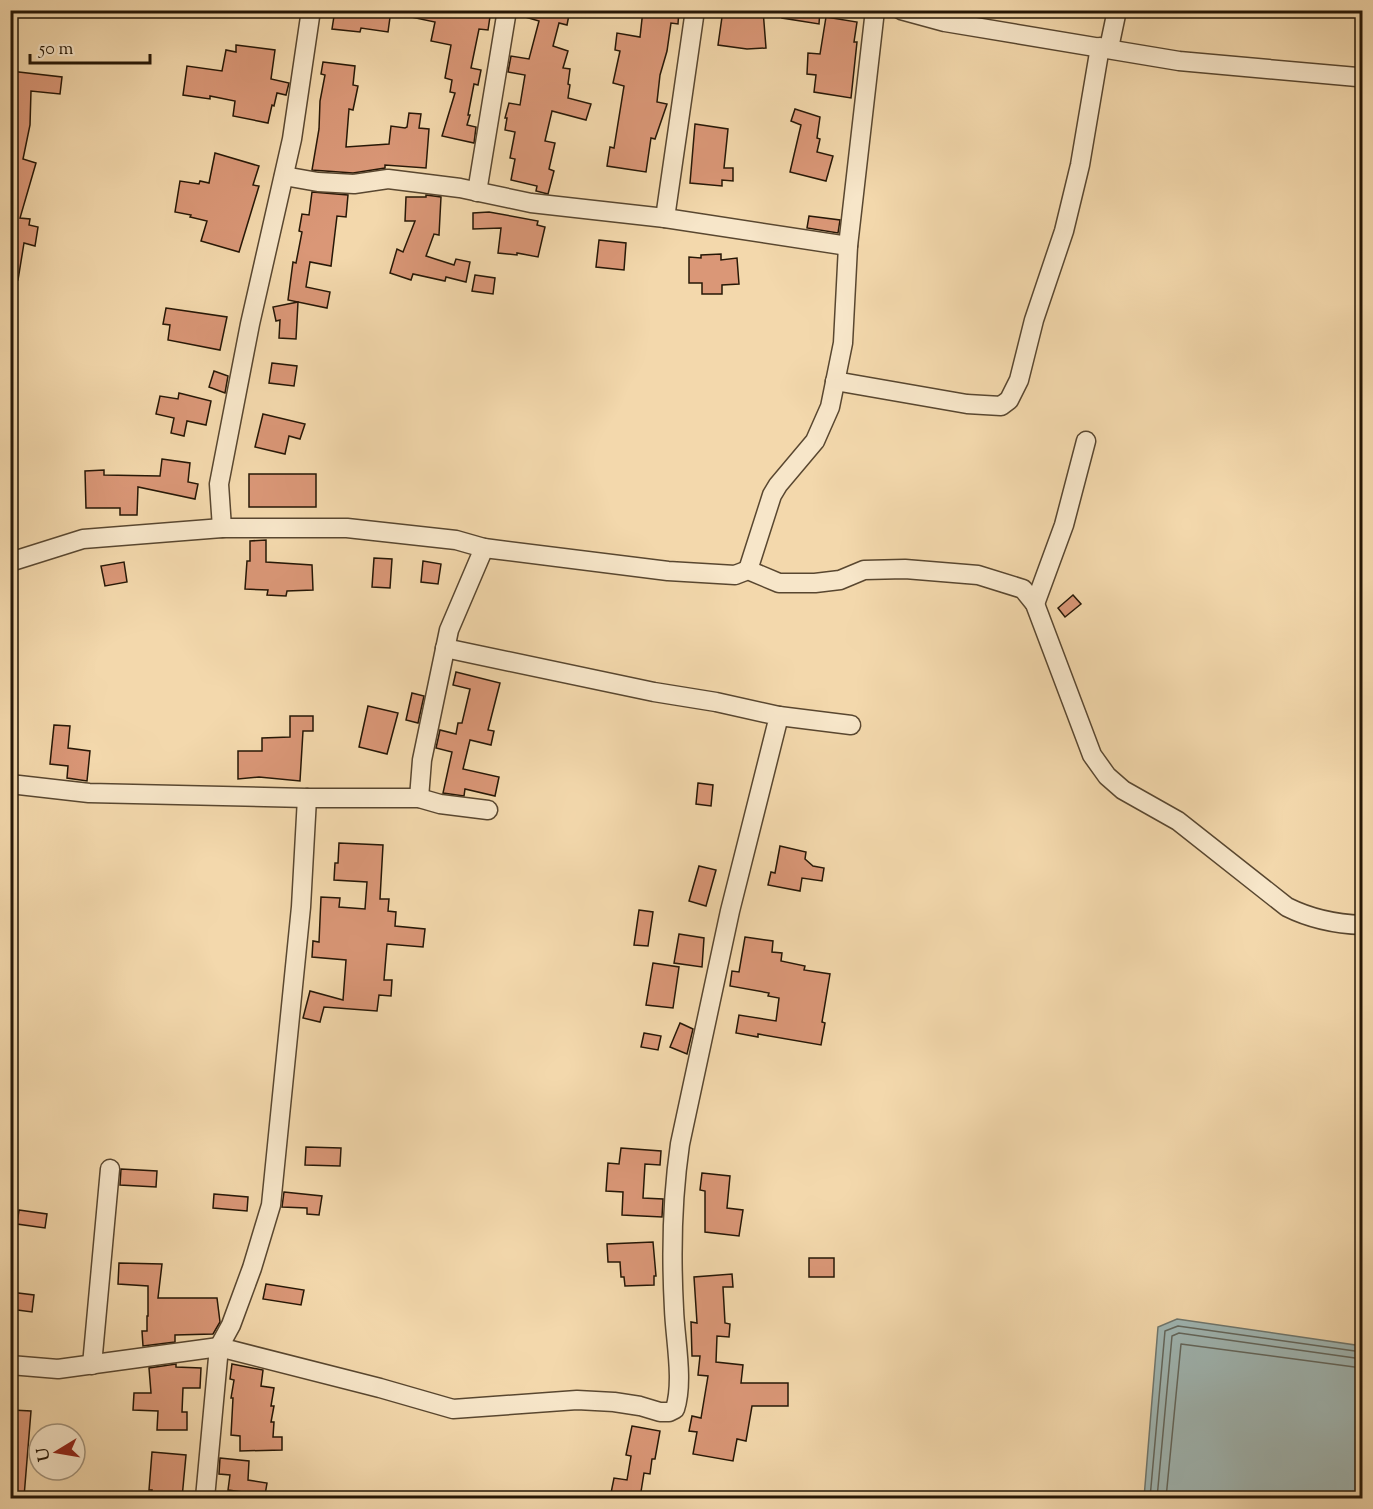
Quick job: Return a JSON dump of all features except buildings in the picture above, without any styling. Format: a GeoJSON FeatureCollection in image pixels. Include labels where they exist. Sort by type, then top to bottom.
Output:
{"type":"FeatureCollection","features":[{"type":"Feature","properties":{"kind":"street"},"geometry":{"type":"LineString","coordinates":[[222,528],[219,484],[250,324],[292,139],[311,10]]}},
{"type":"Feature","properties":{"kind":"street"},"geometry":{"type":"LineString","coordinates":[[477,192],[507,10]]}},
{"type":"Feature","properties":{"kind":"street"},"geometry":{"type":"LineString","coordinates":[[665,218],[695,10]]}},
{"type":"Feature","properties":{"kind":"street"},"geometry":{"type":"LineString","coordinates":[[748,570],[772,495],[815,441],[830,407],[843,343],[848,246],[875,10]]}},
{"type":"Feature","properties":{"kind":"street"},"geometry":{"type":"LineString","coordinates":[[901,10],[945,22],[1179,61],[1361,74]]}},
{"type":"Feature","properties":{"kind":"street"},"geometry":{"type":"LineString","coordinates":[[835,381],[967,404],[1001,406],[1010,400],[1019,380],[1034,320],[1064,231],[1105,48],[1117,10]]}},
{"type":"Feature","properties":{"kind":"street"},"geometry":{"type":"LineString","coordinates":[[284,176],[318,182],[354,184],[388,180],[477,192],[531,203],[665,218],[848,246]]}},
{"type":"Feature","properties":{"kind":"street"},"geometry":{"type":"LineString","coordinates":[[1035,604],[1064,525],[1086,441]]}},
{"type":"Feature","properties":{"kind":"street"},"geometry":{"type":"LineString","coordinates":[[10,562],[83,539],[222,528],[347,528],[456,540],[484,548],[668,572],[735,575],[748,570],[779,583],[840,580],[864,570],[905,569],[978,575],[1023,589],[1035,604],[1092,755],[1107,776],[1123,790],[1178,821],[1287,907],[1306,917],[1339,924],[1362,925]]}},
{"type":"Feature","properties":{"kind":"street"},"geometry":{"type":"LineString","coordinates":[[419,798],[422,760],[449,630],[484,548]]}},
{"type":"Feature","properties":{"kind":"street"},"geometry":{"type":"LineString","coordinates":[[445,648],[779,716],[851,725]]}},
{"type":"Feature","properties":{"kind":"street"},"geometry":{"type":"LineString","coordinates":[[10,1365],[58,1369],[219,1347],[453,1409],[577,1400],[614,1402],[660,1412],[675,1409],[678,1371],[672,1236],[674,1180],[730,911],[779,716]]}},
{"type":"Feature","properties":{"kind":"street"},"geometry":{"type":"LineString","coordinates":[[10,784],[89,793],[419,798],[440,804],[488,810]]}},
{"type":"Feature","properties":{"kind":"street"},"geometry":{"type":"LineString","coordinates":[[205,1498],[219,1347],[231,1325],[271,1205],[301,907],[307,798]]}},
{"type":"Feature","properties":{"kind":"street"},"geometry":{"type":"LineString","coordinates":[[92,1365],[110,1169]]}},
{"type":"Feature","properties":{"kind":"water"},"geometry":{"type":"Polygon","coordinates":[[[1177,1319],[1362,1346],[1362,1498],[1144,1498],[1158,1327],[1177,1319]]]}}]}
